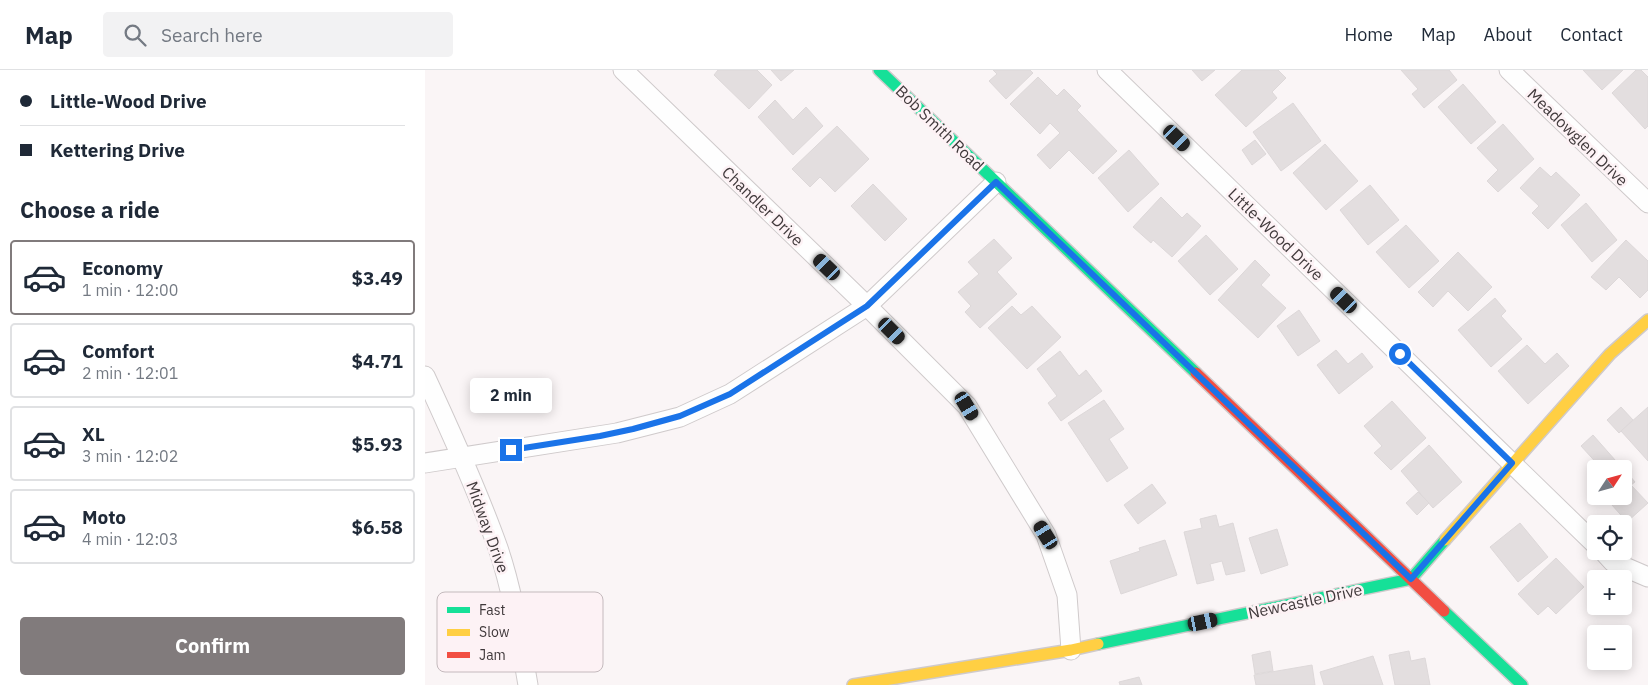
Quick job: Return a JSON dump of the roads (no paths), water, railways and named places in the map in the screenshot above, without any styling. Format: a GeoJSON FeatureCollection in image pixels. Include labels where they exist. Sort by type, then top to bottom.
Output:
{"type":"FeatureCollection","features":[{"type":"Feature","properties":{"kind":"street","name":"Chandler Drive"},"geometry":{"type":"LineString","coordinates":[[623,70],[867,306],[967,406],[1046,535],[1067,595],[1071,650]]}},
{"type":"Feature","properties":{"kind":"street","name":"Bob Smith Road"},"geometry":{"type":"LineString","coordinates":[[879,70],[1522,685]]}},
{"type":"Feature","properties":{"kind":"street","name":"Little-Wood Drive"},"geometry":{"type":"LineString","coordinates":[[1107,70],[1587,536]]}},
{"type":"Feature","properties":{"kind":"street","name":"Meadowglen Drive"},"geometry":{"type":"LineString","coordinates":[[1509,70],[1648,203]]}},
{"type":"Feature","properties":{"kind":"street"},"geometry":{"type":"LineString","coordinates":[[425,463],[617,433],[680,416],[730,394],[867,306],[996,182]]}},
{"type":"Feature","properties":{"kind":"street"},"geometry":{"type":"LineString","coordinates":[[1411,579],[1610,354],[1648,320]]}},
{"type":"Feature","properties":{"kind":"street","name":"Midway Drive"},"geometry":{"type":"LineString","coordinates":[[425,376],[462,458],[498,548],[510,592]]}},
{"type":"Feature","properties":{"kind":"street"},"geometry":{"type":"LineString","coordinates":[[1611,560],[1648,577]]}},
{"type":"Feature","properties":{"kind":"street","name":"Newcastle Drive"},"geometry":{"type":"LineString","coordinates":[[853,685],[1071,650],[1411,579]]}},
{"type":"Feature","properties":{"kind":"street","name":"Midway Drive"},"geometry":{"type":"LineString","coordinates":[[525,672],[527,685]]}}]}
